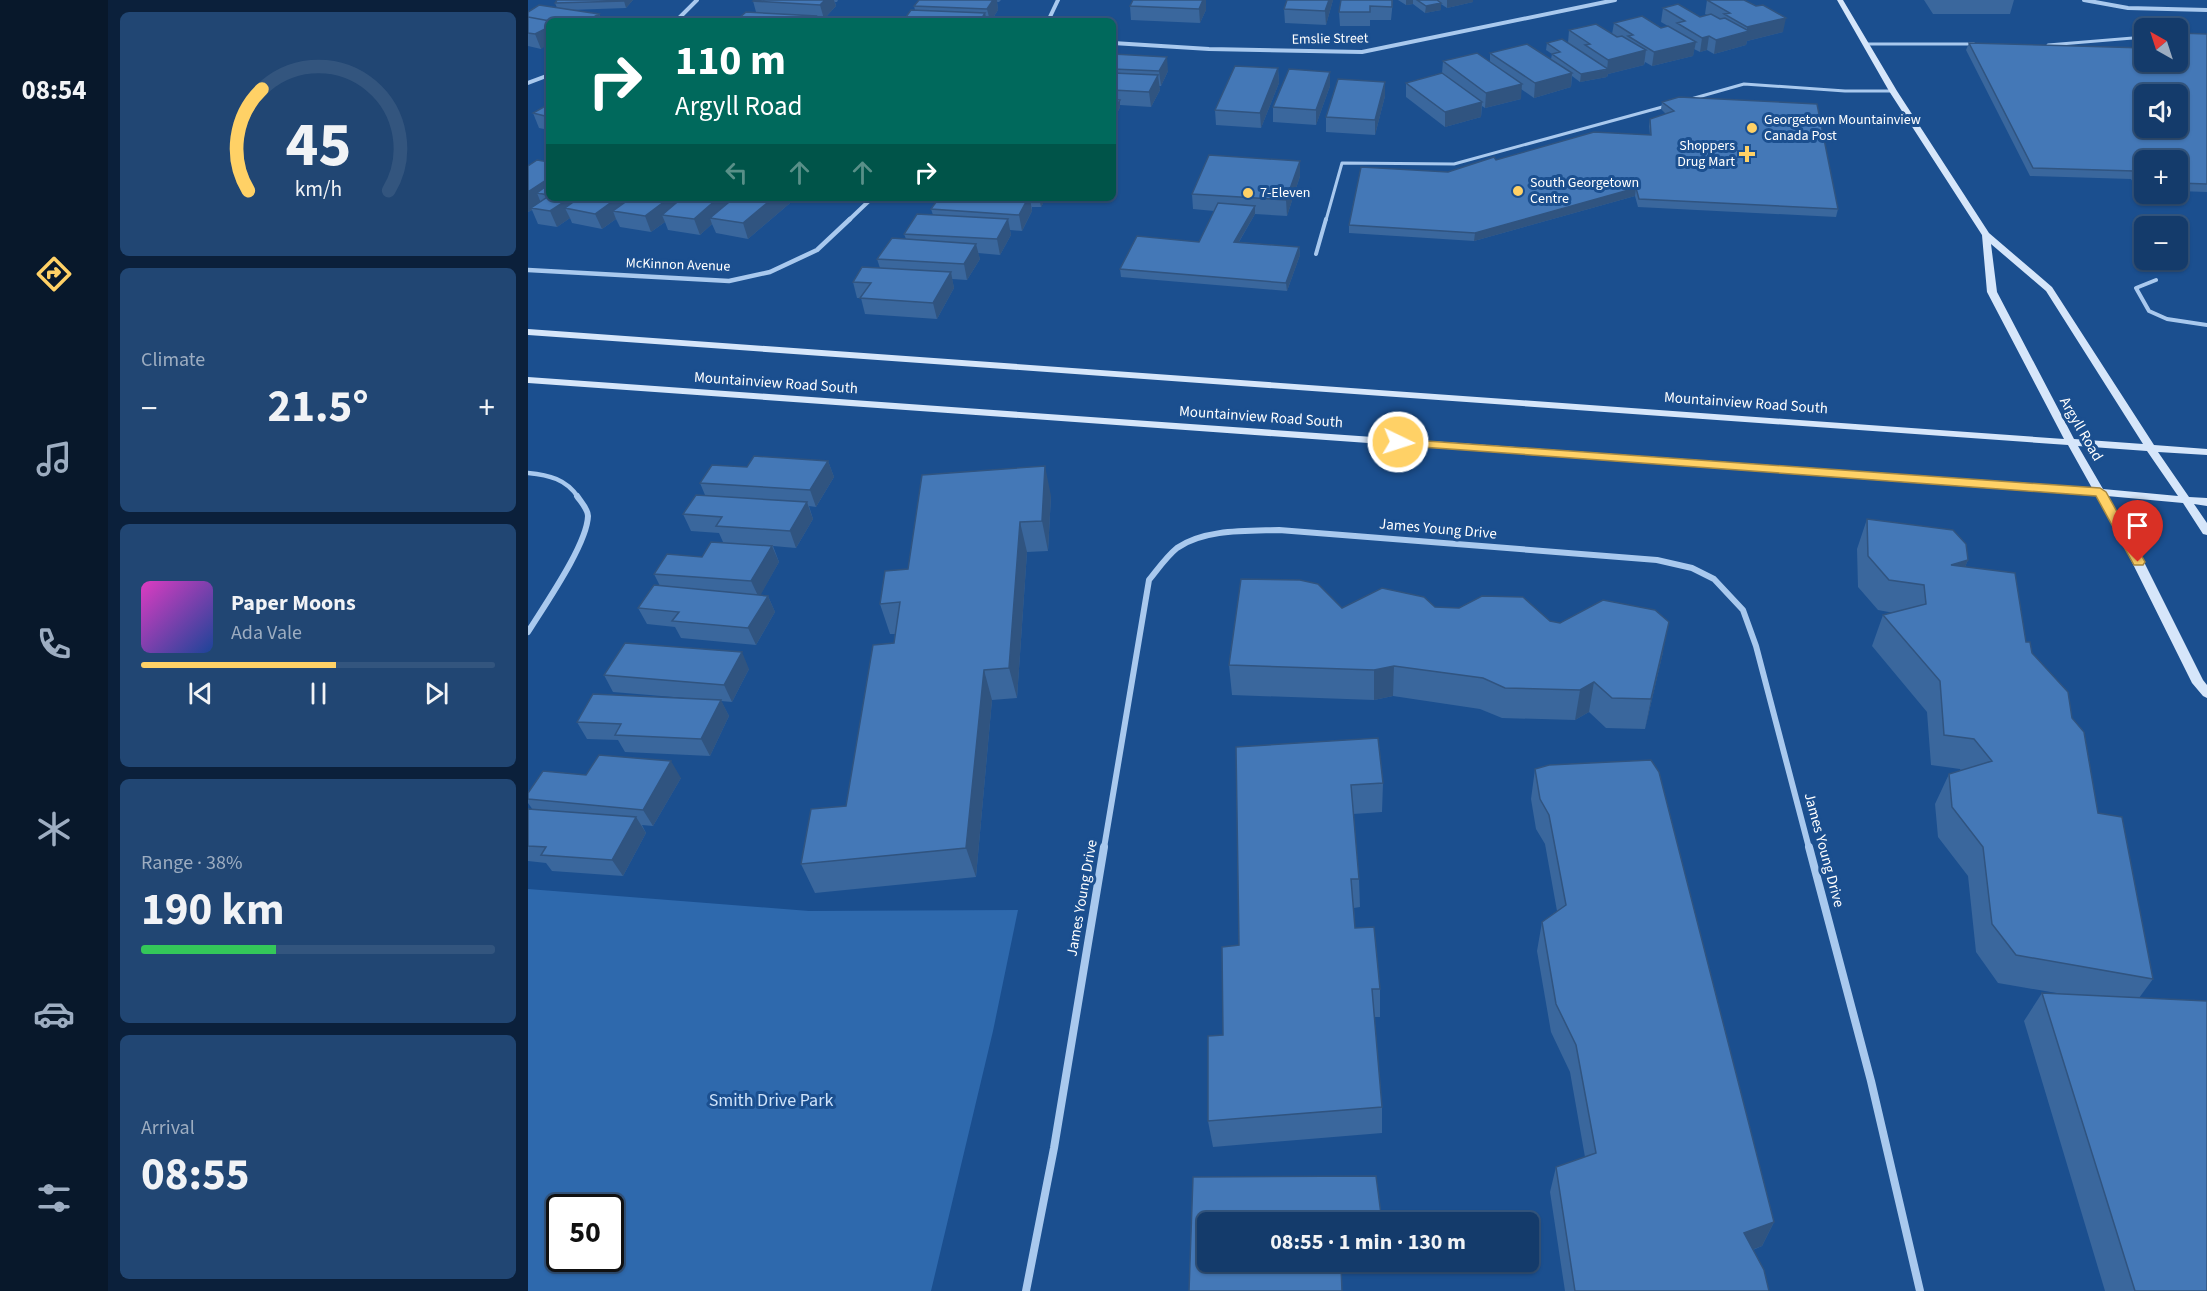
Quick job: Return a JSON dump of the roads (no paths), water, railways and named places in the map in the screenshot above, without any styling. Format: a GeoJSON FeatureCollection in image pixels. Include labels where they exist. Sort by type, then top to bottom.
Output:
{"type":"FeatureCollection","features":[{"type":"Feature","properties":{"kind":"main road","name":"Argyll Road"},"geometry":{"type":"LineString","coordinates":[[1840,0],[1893,91],[1986,235],[2049,289],[2207,531]]}},
{"type":"Feature","properties":{"kind":"main road","name":"Argyll Road"},"geometry":{"type":"LineString","coordinates":[[1986,235],[1992,292],[2071,442],[2128,542],[2198,683],[2207,693]]}},
{"type":"Feature","properties":{"kind":"main road","name":"Mountainview Road South"},"geometry":{"type":"LineString","coordinates":[[528,332],[2207,452]]}},
{"type":"Feature","properties":{"kind":"main road","name":"Mountainview Road South"},"geometry":{"type":"LineString","coordinates":[[528,380],[2100,492],[2207,502]]}},
{"type":"Feature","properties":{"kind":"street"},"geometry":{"type":"LineString","coordinates":[[679,18],[697,0]]}},
{"type":"Feature","properties":{"kind":"street"},"geometry":{"type":"LineString","coordinates":[[1049,18],[1058,0]]}},
{"type":"Feature","properties":{"kind":"street","name":"Emslie Street"},"geometry":{"type":"LineString","coordinates":[[1116,43],[1209,50],[1362,52],[1614,0]]}},
{"type":"Feature","properties":{"kind":"street"},"geometry":{"type":"LineString","coordinates":[[2084,0],[2128,8],[2207,10]]}},
{"type":"Feature","properties":{"kind":"street"},"geometry":{"type":"LineString","coordinates":[[528,83],[546,76]]}},
{"type":"Feature","properties":{"kind":"street","name":"McKinnon Avenue"},"geometry":{"type":"LineString","coordinates":[[528,270],[729,281],[770,273],[817,250],[869,201]]}},
{"type":"Feature","properties":{"kind":"street"},"geometry":{"type":"LineString","coordinates":[[528,473],[567,483],[576,492],[588,514],[583,538],[528,632]]}},
{"type":"Feature","properties":{"kind":"street","name":"James Young Drive"},"geometry":{"type":"LineString","coordinates":[[1026,1291],[1054,1148],[1149,580],[1164,560],[1183,545],[1227,532],[1279,530],[1657,560],[1692,568],[1714,579],[1743,610],[1756,646],[1871,1081],[1920,1291]]}},
{"type":"Feature","properties":{"kind":"lane"},"geometry":{"type":"LineString","coordinates":[[2041,45],[2075,45],[2134,36]]}},
{"type":"Feature","properties":{"kind":"lane"},"geometry":{"type":"LineString","coordinates":[[1866,44],[1984,45]]}},
{"type":"Feature","properties":{"kind":"lane"},"geometry":{"type":"LineString","coordinates":[[1684,101],[1744,84],[1845,91],[1893,91]]}},
{"type":"Feature","properties":{"kind":"lane"},"geometry":{"type":"LineString","coordinates":[[1316,254],[1341,163],[1454,164],[1673,104]]}},
{"type":"Feature","properties":{"kind":"lane"},"geometry":{"type":"LineString","coordinates":[[2156,280],[2136,288],[2149,310],[2167,319],[2207,325]]}},
{"type":"Feature","properties":{"kind":"place","name":"Georgetown Mountainview Canada Post"},"geometry":{"type":"Point","coordinates":[1752,128]}},
{"type":"Feature","properties":{"kind":"place","name":"Shoppers Drug Mart"},"geometry":{"type":"Point","coordinates":[1747,154]}},
{"type":"Feature","properties":{"kind":"place","name":"South Georgetown Centre"},"geometry":{"type":"Point","coordinates":[1518,191]}},
{"type":"Feature","properties":{"kind":"place","name":"7-Eleven"},"geometry":{"type":"Point","coordinates":[1248,193]}},
{"type":"Feature","properties":{"kind":"park label","name":"Smith Drive Park"},"geometry":{"type":"Point","coordinates":[771,1100]}}]}
